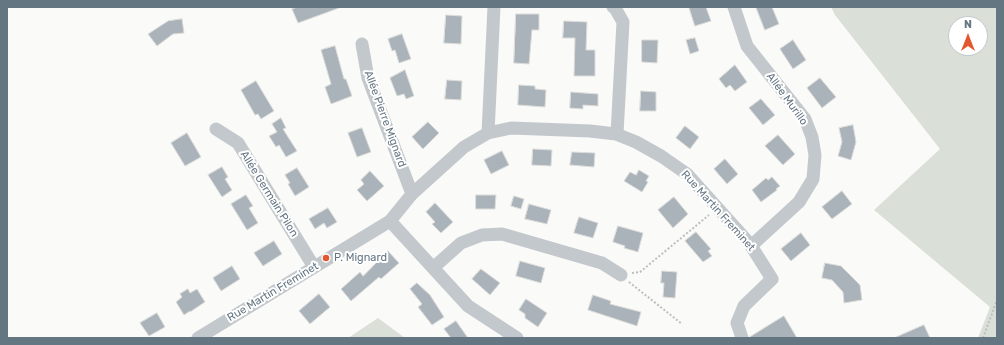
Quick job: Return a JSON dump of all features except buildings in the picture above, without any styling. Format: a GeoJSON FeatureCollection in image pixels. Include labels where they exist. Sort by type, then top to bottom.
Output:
{"type":"FeatureCollection","features":[{"type":"Feature","properties":{"kind":"street"},"geometry":{"type":"LineString","coordinates":[[488,133],[494,7]]}},
{"type":"Feature","properties":{"kind":"street"},"geometry":{"type":"LineString","coordinates":[[613,7],[623,22],[617,134]]}},
{"type":"Feature","properties":{"kind":"street","name":"Allée Murillo"},"geometry":{"type":"LineString","coordinates":[[734,7],[747,46],[805,119],[812,137],[815,155],[814,179],[799,202],[751,246]]}},
{"type":"Feature","properties":{"kind":"street","name":"Allée Pierre Mignard"},"geometry":{"type":"LineString","coordinates":[[362,44],[368,78],[412,194]]}},
{"type":"Feature","properties":{"kind":"street","name":"Rue Martin Freminet"},"geometry":{"type":"LineString","coordinates":[[198,338],[390,221],[412,194],[464,147],[488,133],[511,128],[590,131],[617,134],[636,142],[661,156],[687,174],[751,246],[772,279],[744,306],[736,323],[742,338]]}},
{"type":"Feature","properties":{"kind":"street","name":"Allée Germain Pilon"},"geometry":{"type":"LineString","coordinates":[[216,129],[238,143],[314,267]]}},
{"type":"Feature","properties":{"kind":"street"},"geometry":{"type":"LineString","coordinates":[[390,221],[468,306],[517,338]]}},
{"type":"Feature","properties":{"kind":"street"},"geometry":{"type":"LineString","coordinates":[[432,268],[461,243],[482,235],[502,234],[602,263],[621,275]]}},
{"type":"Feature","properties":{"kind":"path"},"geometry":{"type":"LineString","coordinates":[[621,275],[640,272],[717,207]]}},
{"type":"Feature","properties":{"kind":"path"},"geometry":{"type":"LineString","coordinates":[[621,275],[682,324]]}},
{"type":"Feature","properties":{"kind":"path"},"geometry":{"type":"LineString","coordinates":[[983,338],[997,300]]}},
{"type":"Feature","properties":{"kind":"shaded area"},"geometry":{"type":"Polygon","coordinates":[[[831,7],[997,7],[997,338],[978,338],[990,307],[874,210],[940,149],[835,15],[831,7]]]}},
{"type":"Feature","properties":{"kind":"shaded area"},"geometry":{"type":"Polygon","coordinates":[[[378,318],[405,338],[348,338],[378,318]]]}},
{"type":"Feature","properties":{"kind":"place","name":"P. Mignard"},"geometry":{"type":"Point","coordinates":[326,258]}}]}
